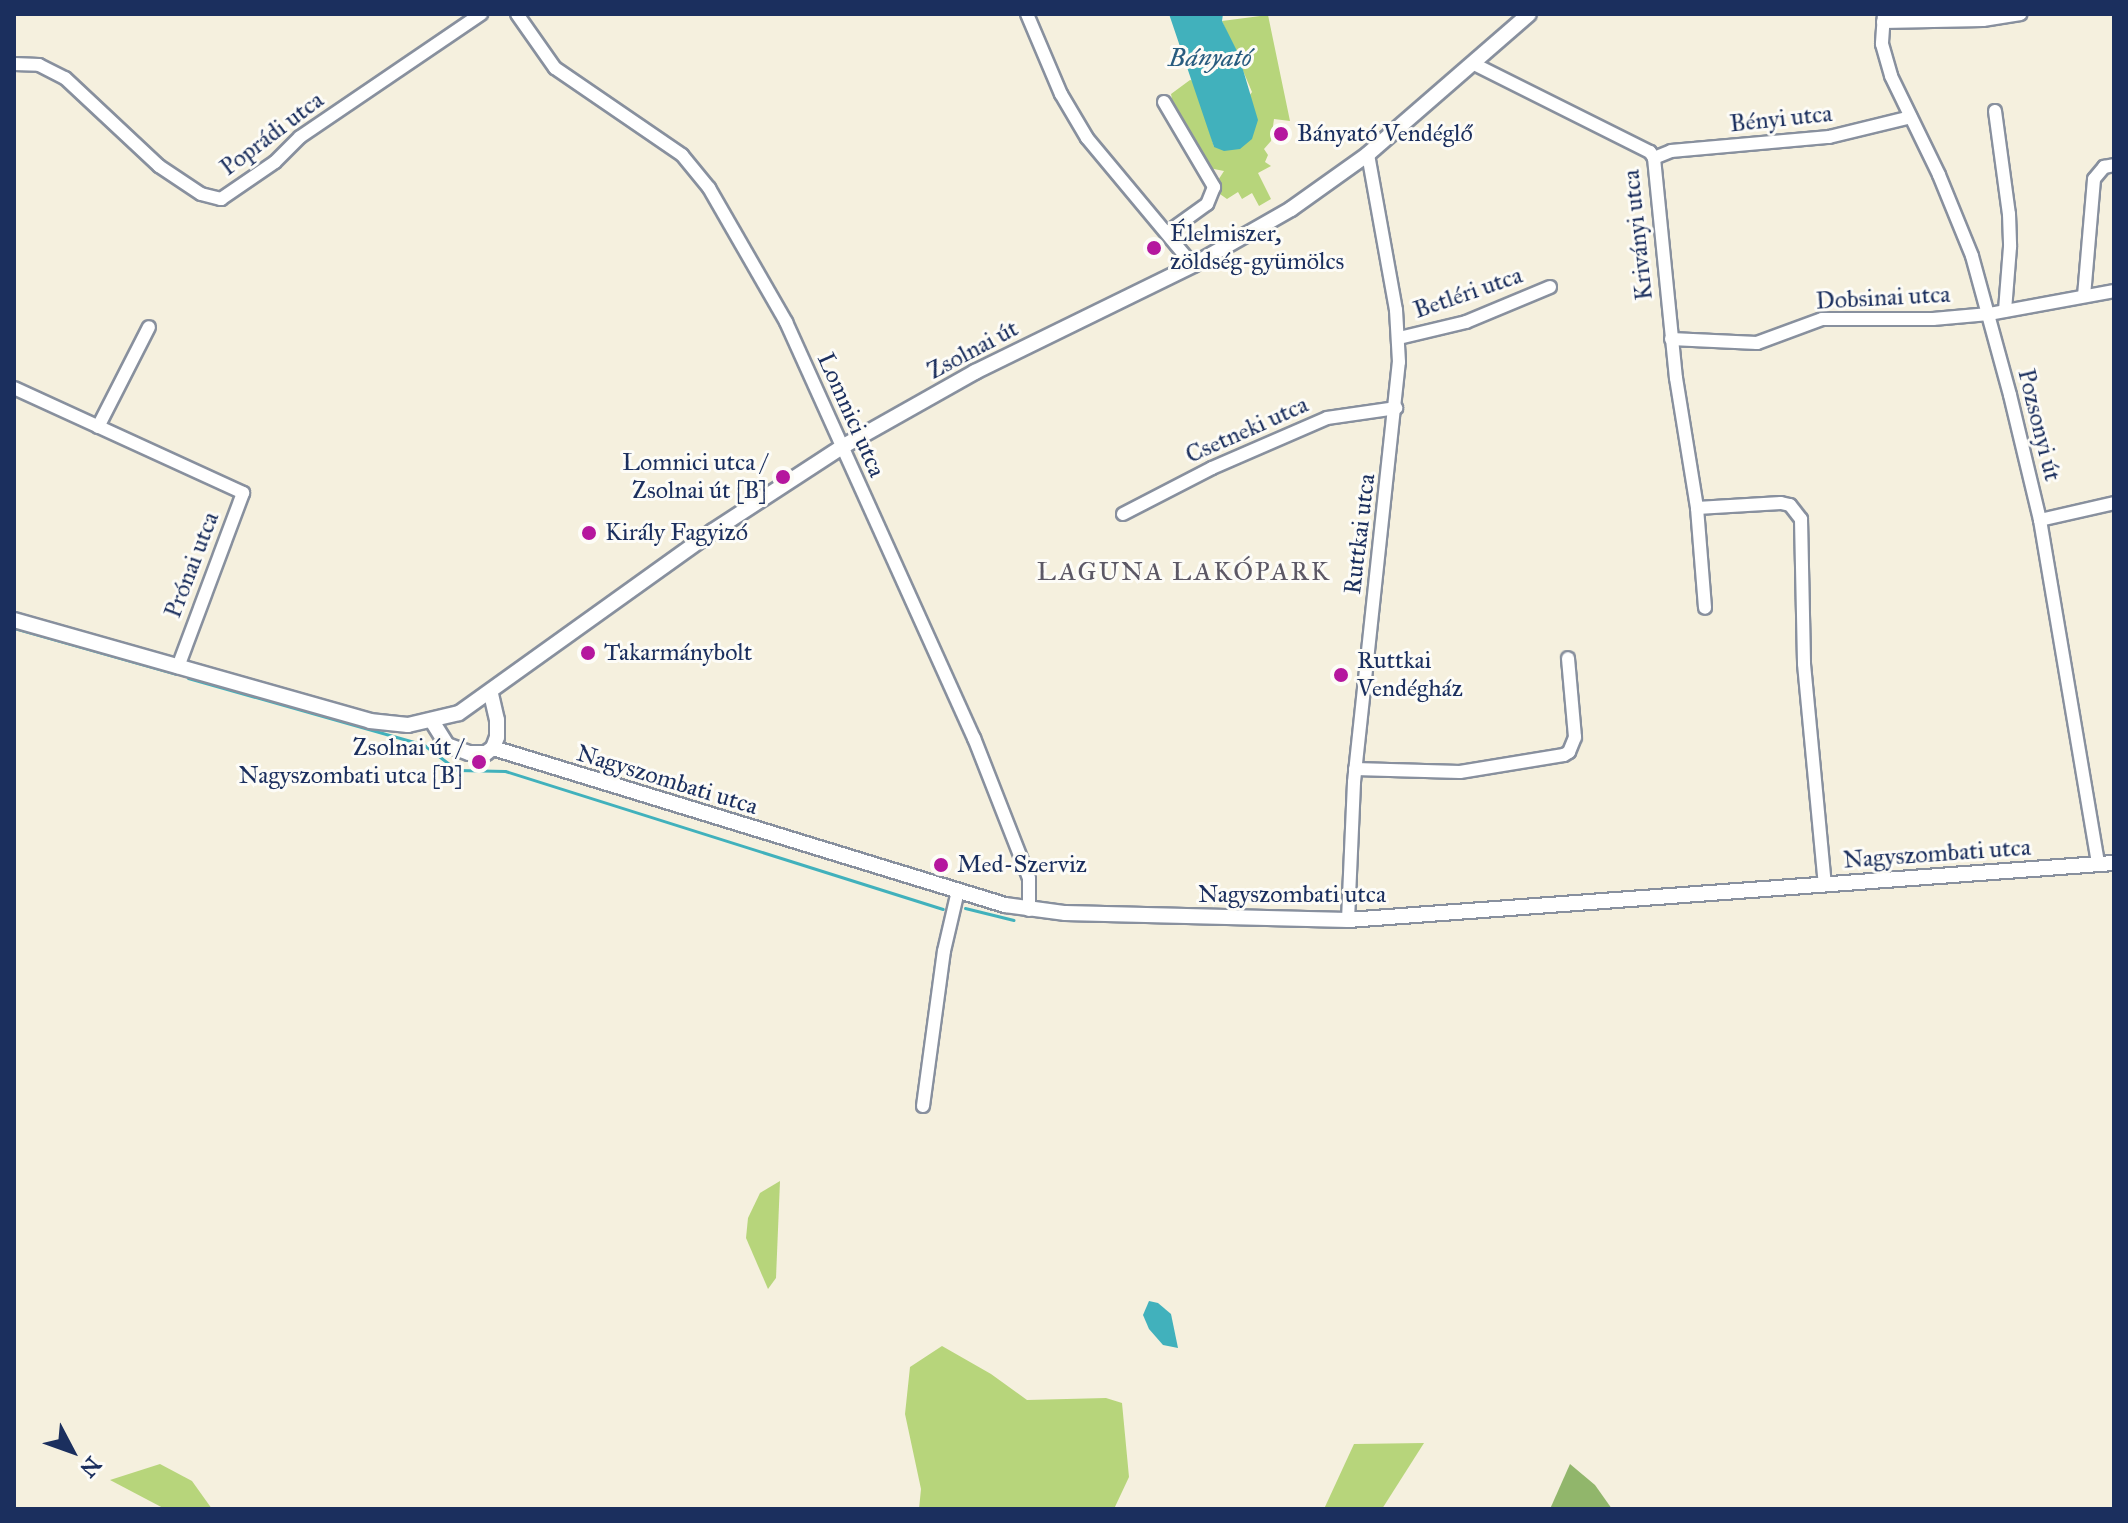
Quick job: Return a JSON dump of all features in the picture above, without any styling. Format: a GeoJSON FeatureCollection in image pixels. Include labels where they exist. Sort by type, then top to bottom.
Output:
{"type":"FeatureCollection","features":[{"type":"Feature","properties":{"kind":"street","name":"Poprádi utca"},"geometry":{"type":"LineString","coordinates":[[14,64],[39,65],[65,78],[159,166],[201,194],[221,199],[275,162],[300,137],[481,14]]}},
{"type":"Feature","properties":{"kind":"street","name":"Lomnici utca"},"geometry":{"type":"LineString","coordinates":[[517,14],[555,68],[682,155],[700,177],[786,322],[974,738],[1029,878],[1029,910]]}},
{"type":"Feature","properties":{"kind":"street"},"geometry":{"type":"LineString","coordinates":[[1027,14],[1072,115],[1087,138],[1193,265]]}},
{"type":"Feature","properties":{"kind":"street","name":"Zsolnai út"},"geometry":{"type":"LineString","coordinates":[[432,721],[459,713],[491,693],[701,539],[842,447],[975,372],[1193,265],[1291,209],[1368,154],[1529,14]]}},
{"type":"Feature","properties":{"kind":"street"},"geometry":{"type":"LineString","coordinates":[[1884,18],[1983,20],[2021,14]]}},
{"type":"Feature","properties":{"kind":"street","name":"Pozsonyi út"},"geometry":{"type":"LineString","coordinates":[[1884,18],[1882,44],[1891,76],[1972,256],[1989,314],[2040,520],[2098,864]]}},
{"type":"Feature","properties":{"kind":"street","name":"Kriványi utca"},"geometry":{"type":"LineString","coordinates":[[1474,64],[1650,152],[1654,158],[1671,339],[1697,508],[1705,608]]}},
{"type":"Feature","properties":{"kind":"street"},"geometry":{"type":"LineString","coordinates":[[1164,102],[1214,187],[1207,204],[1167,233]]}},
{"type":"Feature","properties":{"kind":"street"},"geometry":{"type":"LineString","coordinates":[[1995,111],[2009,214],[2005,311]]}},
{"type":"Feature","properties":{"kind":"street","name":"Bényi utca"},"geometry":{"type":"LineString","coordinates":[[1654,158],[1671,151],[1829,137],[1911,117]]}},
{"type":"Feature","properties":{"kind":"street","name":"Ruttkai utca"},"geometry":{"type":"LineString","coordinates":[[1348,920],[1355,769],[1396,408],[1399,338],[1368,154]]}},
{"type":"Feature","properties":{"kind":"street"},"geometry":{"type":"LineString","coordinates":[[2084,296],[2094,179],[2104,167],[2114,165]]}},
{"type":"Feature","properties":{"kind":"street","name":"Betléri utca"},"geometry":{"type":"LineString","coordinates":[[1399,338],[1466,322],[1550,287]]}},
{"type":"Feature","properties":{"kind":"street","name":"Dobsinai utca"},"geometry":{"type":"LineString","coordinates":[[1671,339],[1757,343],[1822,319],[1933,319],[1989,314],[2114,291]]}},
{"type":"Feature","properties":{"kind":"street"},"geometry":{"type":"LineString","coordinates":[[98,427],[149,327]]}},
{"type":"Feature","properties":{"kind":"street","name":"Prónai utca"},"geometry":{"type":"LineString","coordinates":[[14,388],[243,493],[178,667]]}},
{"type":"Feature","properties":{"kind":"street","name":"Csetneki utca"},"geometry":{"type":"LineString","coordinates":[[1123,514],[1212,468],[1327,418],[1396,408]]}},
{"type":"Feature","properties":{"kind":"street"},"geometry":{"type":"LineString","coordinates":[[1697,508],[1781,503],[1790,505],[1801,519],[1804,664],[1825,885]]}},
{"type":"Feature","properties":{"kind":"street"},"geometry":{"type":"LineString","coordinates":[[2040,520],[2114,503]]}},
{"type":"Feature","properties":{"kind":"street"},"geometry":{"type":"LineString","coordinates":[[14,620],[370,721],[408,725],[432,721]]}},
{"type":"Feature","properties":{"kind":"street"},"geometry":{"type":"LineString","coordinates":[[1355,769],[1460,772],[1564,755],[1575,737],[1568,658]]}},
{"type":"Feature","properties":{"kind":"street"},"geometry":{"type":"LineString","coordinates":[[491,693],[497,720],[493,748]]}},
{"type":"Feature","properties":{"kind":"street","name":"Nagyszombati utca"},"geometry":{"type":"LineString","coordinates":[[432,721],[442,742],[454,749],[478,755],[493,748],[1029,910],[1095,915],[1348,920],[2114,863]]}},
{"type":"Feature","properties":{"kind":"street"},"geometry":{"type":"LineString","coordinates":[[923,1106],[944,951],[958,891]]}},
{"type":"Feature","properties":{"kind":"green space"},"geometry":{"type":"Polygon","coordinates":[[[1268,15],[1290,121],[1274,119],[1271,141],[1264,149],[1268,155],[1265,162],[1271,166],[1258,173],[1271,199],[1259,206],[1252,193],[1242,199],[1238,192],[1227,199],[1217,192],[1215,185],[1224,171],[1209,168],[1175,115],[1171,94],[1190,80],[1195,81],[1214,147],[1252,92],[1222,21],[1268,15]]]}},
{"type":"Feature","properties":{"kind":"green space"},"geometry":{"type":"Polygon","coordinates":[[[780,1181],[776,1278],[768,1289],[746,1238],[748,1218],[760,1193],[780,1181]]]}},
{"type":"Feature","properties":{"kind":"green space"},"geometry":{"type":"Polygon","coordinates":[[[942,1346],[991,1374],[1027,1400],[1106,1398],[1122,1403],[1129,1477],[1114,1509],[919,1509],[921,1489],[905,1414],[910,1367],[942,1346]]]}},
{"type":"Feature","properties":{"kind":"green space"},"geometry":{"type":"Polygon","coordinates":[[[1424,1443],[1382,1509],[1324,1509],[1354,1444],[1424,1443]]]}},
{"type":"Feature","properties":{"kind":"green space"},"geometry":{"type":"Polygon","coordinates":[[[160,1464],[192,1481],[212,1509],[165,1509],[110,1480],[160,1464]]]}},
{"type":"Feature","properties":{"kind":"green space"},"geometry":{"type":"Polygon","coordinates":[[[1570,1464],[1595,1485],[1612,1509],[1550,1509],[1570,1464]]]}},
{"type":"Feature","properties":{"kind":"water","name":"Bányató"},"geometry":{"type":"Polygon","coordinates":[[[1169,14],[1223,14],[1222,21],[1238,53],[1258,120],[1252,139],[1240,149],[1224,151],[1214,147],[1169,14]]]}},
{"type":"Feature","properties":{"kind":"water"},"geometry":{"type":"Polygon","coordinates":[[[1149,1301],[1158,1303],[1171,1314],[1178,1348],[1163,1345],[1149,1329],[1143,1315],[1149,1301]]]}},
{"type":"Feature","properties":{"kind":"waterway"},"geometry":{"type":"LineString","coordinates":[[14,628],[177,674]]}},
{"type":"Feature","properties":{"kind":"waterway"},"geometry":{"type":"LineString","coordinates":[[188,678],[424,745],[457,770],[505,771],[943,909]]}},
{"type":"Feature","properties":{"kind":"waterway"},"geometry":{"type":"LineString","coordinates":[[965,908],[1014,920]]}},
{"type":"Feature","properties":{"kind":"place","name":"Bányató Vendéglő"},"geometry":{"type":"Point","coordinates":[1281,134]}},
{"type":"Feature","properties":{"kind":"place","name":"Élelmiszer, zöldség-gyümölcs"},"geometry":{"type":"Point","coordinates":[1154,248]}},
{"type":"Feature","properties":{"kind":"place","name":"Lomnici utca / Zsolnai út [B]"},"geometry":{"type":"Point","coordinates":[783,477]}},
{"type":"Feature","properties":{"kind":"place","name":"Király Fagyizó"},"geometry":{"type":"Point","coordinates":[589,533]}},
{"type":"Feature","properties":{"kind":"place","name":"Takarmánybolt"},"geometry":{"type":"Point","coordinates":[588,653]}},
{"type":"Feature","properties":{"kind":"place","name":"Ruttkai Vendégház"},"geometry":{"type":"Point","coordinates":[1341,675]}},
{"type":"Feature","properties":{"kind":"place","name":"Zsolnai út / Nagyszombati utca [B]"},"geometry":{"type":"Point","coordinates":[479,762]}},
{"type":"Feature","properties":{"kind":"place","name":"Med-Szerviz"},"geometry":{"type":"Point","coordinates":[941,865]}},
{"type":"Feature","properties":{"kind":"district","name":"LAGUNA LAKÓPARK"},"geometry":{"type":"Point","coordinates":[1184,572]}}]}
